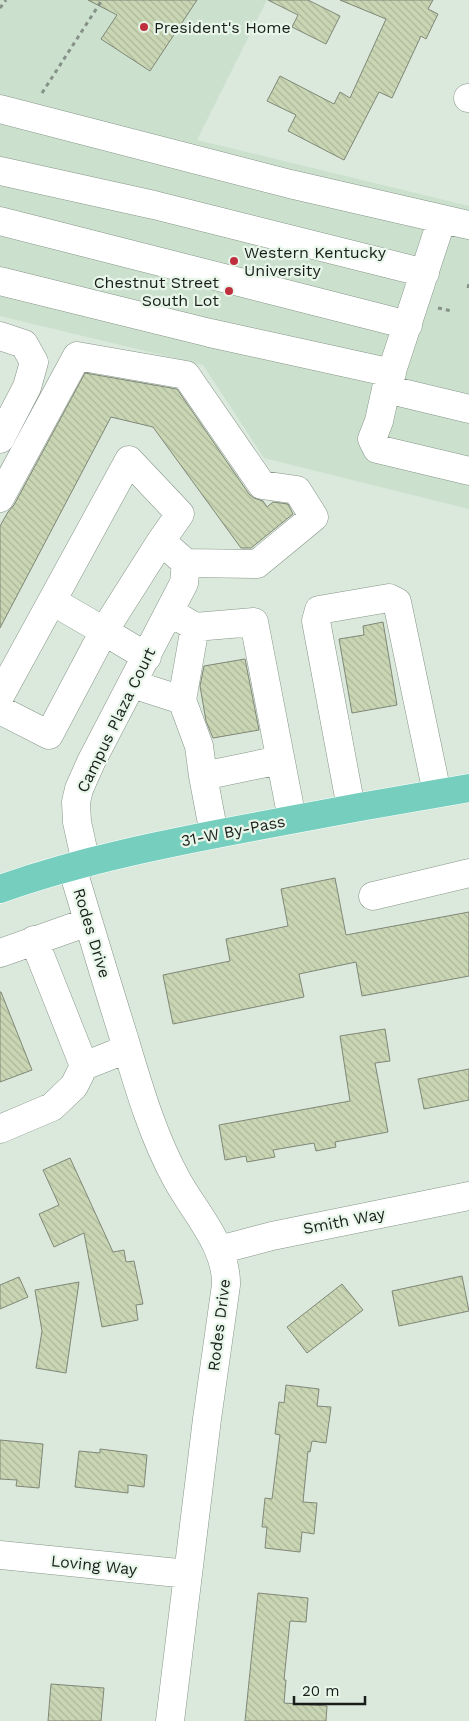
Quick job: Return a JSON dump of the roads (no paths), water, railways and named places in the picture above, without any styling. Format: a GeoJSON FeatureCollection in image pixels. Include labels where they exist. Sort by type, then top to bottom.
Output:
{"type":"FeatureCollection","features":[{"type":"Feature","properties":{"kind":"main road","name":"31-W By-Pass"},"geometry":{"type":"LineString","coordinates":[[0,888],[150,847],[351,808],[469,788]]}},
{"type":"Feature","properties":{"kind":"street"},"geometry":{"type":"LineString","coordinates":[[0,109],[290,184],[469,226]]}},
{"type":"Feature","properties":{"kind":"street"},"geometry":{"type":"LineString","coordinates":[[0,171],[154,205],[425,273]]}},
{"type":"Feature","properties":{"kind":"street"},"geometry":{"type":"LineString","coordinates":[[442,219],[372,439],[377,449],[469,471]]}},
{"type":"Feature","properties":{"kind":"street"},"geometry":{"type":"LineString","coordinates":[[0,221],[408,325]]}},
{"type":"Feature","properties":{"kind":"street"},"geometry":{"type":"LineString","coordinates":[[0,281],[210,333],[389,381],[469,409]]}},
{"type":"Feature","properties":{"kind":"street"},"geometry":{"type":"LineString","coordinates":[[0,336],[24,344],[34,362],[27,387],[0,439]]}},
{"type":"Feature","properties":{"kind":"street"},"geometry":{"type":"LineString","coordinates":[[0,498],[77,356],[186,375],[262,486],[297,490],[314,517],[257,564],[185,573],[161,541]]}},
{"type":"Feature","properties":{"kind":"street"},"geometry":{"type":"LineString","coordinates":[[0,696],[129,460],[180,514],[104,632],[49,735],[0,710]]}},
{"type":"Feature","properties":{"kind":"street","name":"Campus Plaza Court"},"geometry":{"type":"LineString","coordinates":[[79,865],[76,802],[79,788],[170,612],[185,573]]}},
{"type":"Feature","properties":{"kind":"street"},"geometry":{"type":"LineString","coordinates":[[351,808],[316,621],[320,610],[390,598],[397,602],[437,793]]}},
{"type":"Feature","properties":{"kind":"street"},"geometry":{"type":"LineString","coordinates":[[52,601],[147,657]]}},
{"type":"Feature","properties":{"kind":"street"},"geometry":{"type":"LineString","coordinates":[[170,612],[195,627],[254,622],[292,819]]}},
{"type":"Feature","properties":{"kind":"street"},"geometry":{"type":"LineString","coordinates":[[195,627],[182,700],[199,746],[214,834]]}},
{"type":"Feature","properties":{"kind":"street"},"geometry":{"type":"LineString","coordinates":[[132,684],[182,700]]}},
{"type":"Feature","properties":{"kind":"street"},"geometry":{"type":"LineString","coordinates":[[203,776],[280,760]]}},
{"type":"Feature","properties":{"kind":"street","name":"Rodes Drive"},"geometry":{"type":"LineString","coordinates":[[79,865],[88,922],[146,1106],[176,1178],[220,1250],[226,1269],[226,1285],[170,1721]]}},
{"type":"Feature","properties":{"kind":"street"},"geometry":{"type":"LineString","coordinates":[[373,896],[469,873]]}},
{"type":"Feature","properties":{"kind":"street"},"geometry":{"type":"LineString","coordinates":[[0,953],[88,922]]}},
{"type":"Feature","properties":{"kind":"street"},"geometry":{"type":"LineString","coordinates":[[34,940],[84,1066]]}},
{"type":"Feature","properties":{"kind":"street"},"geometry":{"type":"LineString","coordinates":[[0,1129],[52,1107],[74,1086],[84,1066],[127,1049]]}},
{"type":"Feature","properties":{"kind":"street","name":"Smith Way"},"geometry":{"type":"LineString","coordinates":[[220,1250],[272,1236],[469,1196]]}},
{"type":"Feature","properties":{"kind":"street","name":"Loving Way"},"geometry":{"type":"LineString","coordinates":[[0,1555],[188,1574]]}},
{"type":"Feature","properties":{"kind":"place","name":"President's Home"},"geometry":{"type":"Point","coordinates":[144,27]}},
{"type":"Feature","properties":{"kind":"place","name":"Western Kentucky University"},"geometry":{"type":"Point","coordinates":[234,261]}},
{"type":"Feature","properties":{"kind":"place","name":"Chestnut Street South Lot"},"geometry":{"type":"Point","coordinates":[229,291]}}]}
